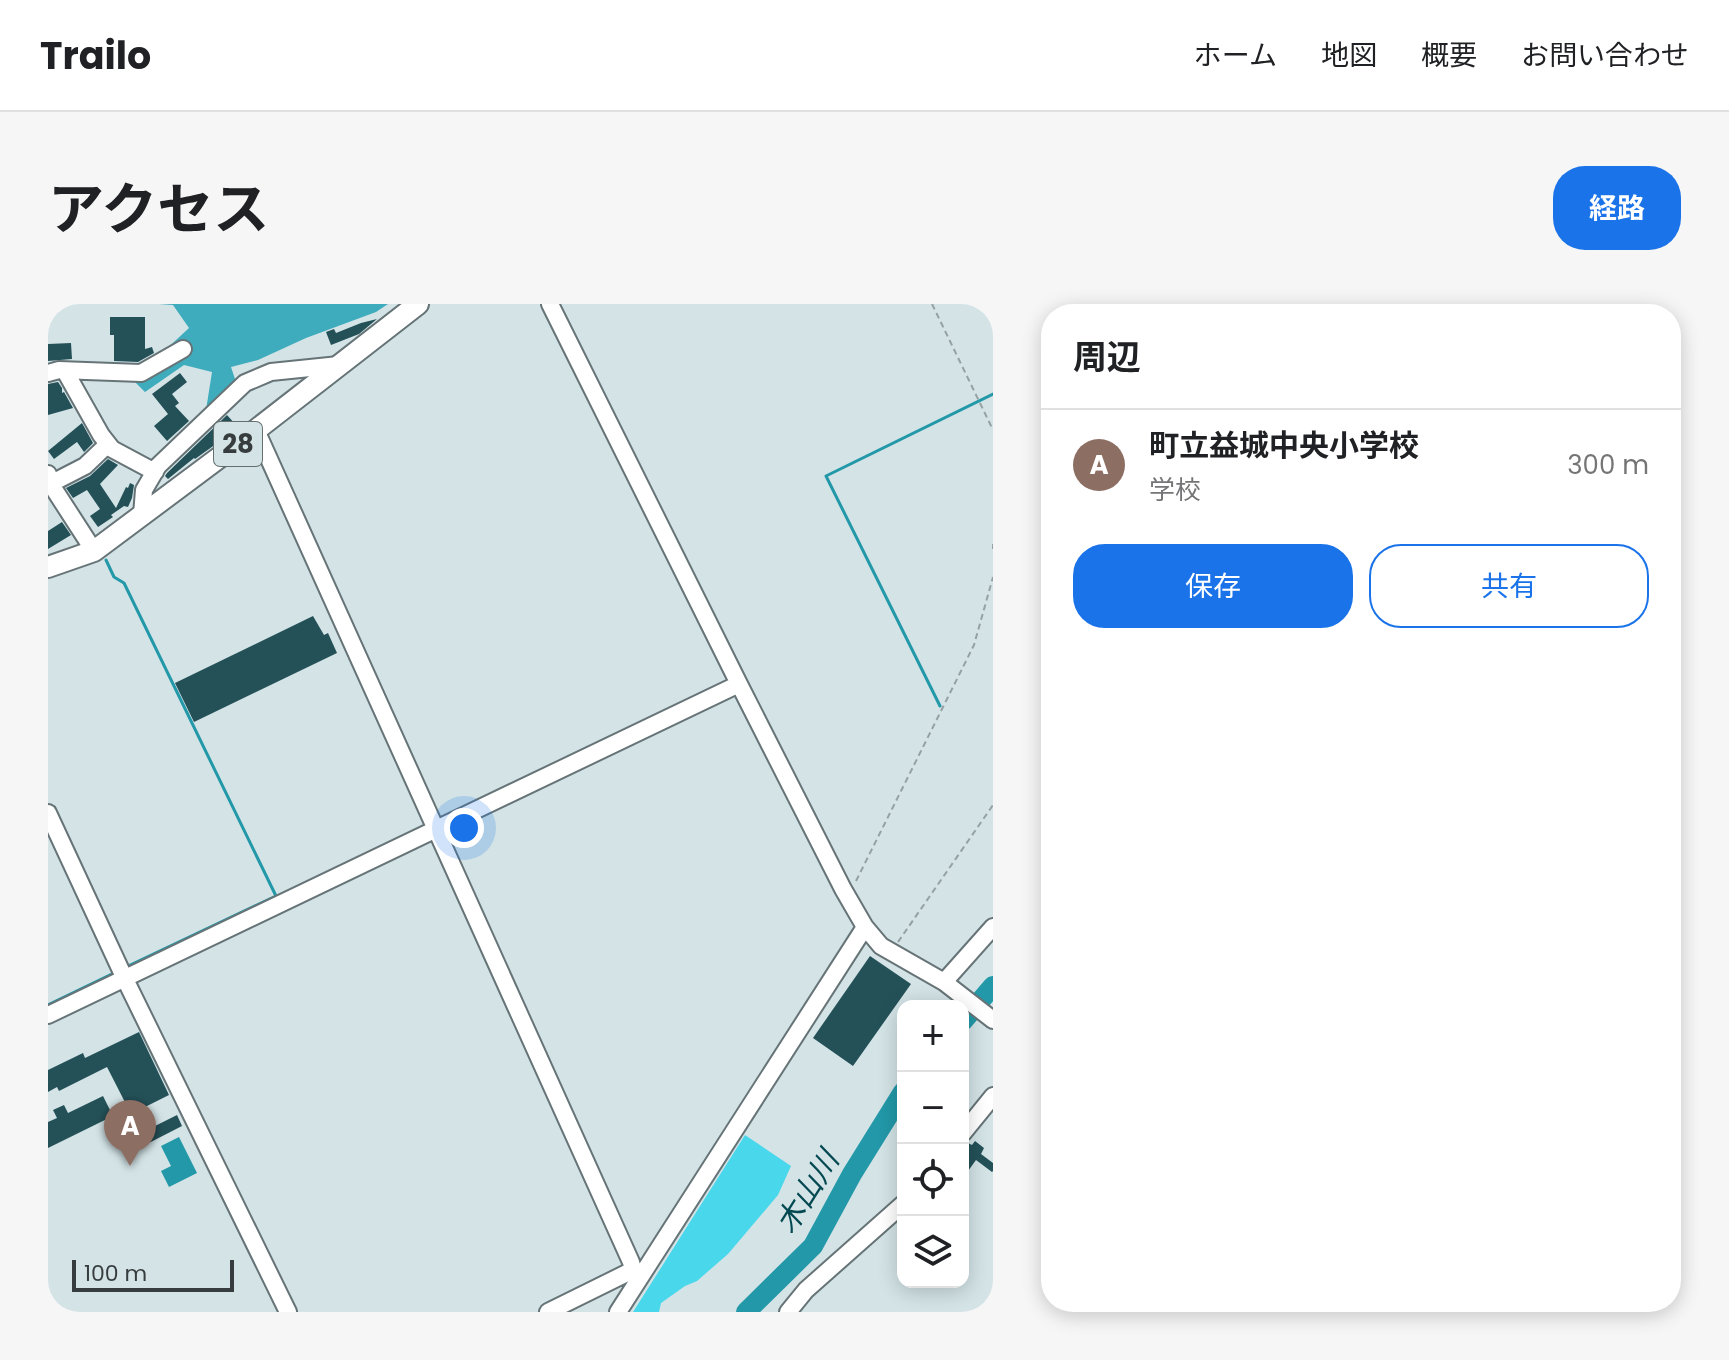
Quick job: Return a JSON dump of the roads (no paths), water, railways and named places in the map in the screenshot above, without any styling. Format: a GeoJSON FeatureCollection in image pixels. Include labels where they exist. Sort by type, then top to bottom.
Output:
{"type":"FeatureCollection","features":[{"type":"Feature","properties":{"kind":"main road","name":"28"},"geometry":{"type":"LineString","coordinates":[[48,567],[94,551],[418,304]]}},
{"type":"Feature","properties":{"kind":"street"},"geometry":{"type":"LineString","coordinates":[[550,304],[739,684],[865,927],[881,946],[946,983],[993,1020]]}},
{"type":"Feature","properties":{"kind":"street"},"geometry":{"type":"LineString","coordinates":[[56,372],[141,373],[183,349]]}},
{"type":"Feature","properties":{"kind":"street"},"geometry":{"type":"LineString","coordinates":[[142,515],[144,490],[158,466],[245,383],[271,372],[340,365]]}},
{"type":"Feature","properties":{"kind":"street"},"geometry":{"type":"LineString","coordinates":[[56,372],[108,444],[155,472]]}},
{"type":"Feature","properties":{"kind":"street"},"geometry":{"type":"LineString","coordinates":[[256,430],[637,1273]]}},
{"type":"Feature","properties":{"kind":"street"},"geometry":{"type":"LineString","coordinates":[[94,551],[50,479],[85,466],[108,444]]}},
{"type":"Feature","properties":{"kind":"street"},"geometry":{"type":"LineString","coordinates":[[48,1015],[739,684]]}},
{"type":"Feature","properties":{"kind":"street"},"geometry":{"type":"LineString","coordinates":[[48,813],[124,977],[288,1312]]}},
{"type":"Feature","properties":{"kind":"street"},"geometry":{"type":"LineString","coordinates":[[618,1312],[637,1273],[865,927]]}},
{"type":"Feature","properties":{"kind":"street"},"geometry":{"type":"LineString","coordinates":[[946,983],[993,927]]}},
{"type":"Feature","properties":{"kind":"street"},"geometry":{"type":"LineString","coordinates":[[969,1126],[993,1096]]}},
{"type":"Feature","properties":{"kind":"street"},"geometry":{"type":"LineString","coordinates":[[788,1312],[806,1290],[897,1209]]}},
{"type":"Feature","properties":{"kind":"street"},"geometry":{"type":"LineString","coordinates":[[548,1312],[637,1273]]}},
{"type":"Feature","properties":{"kind":"waterway"},"geometry":{"type":"LineString","coordinates":[[940,706],[826,476],[993,394]]}},
{"type":"Feature","properties":{"kind":"waterway"},"geometry":{"type":"LineString","coordinates":[[106,560],[114,577],[124,583],[276,896],[126,967]]}},
{"type":"Feature","properties":{"kind":"waterway"},"geometry":{"type":"LineString","coordinates":[[48,1005],[116,972]]}},
{"type":"Feature","properties":{"kind":"waterway","name":"木山川"},"geometry":{"type":"LineString","coordinates":[[969,1014],[993,986]]}},
{"type":"Feature","properties":{"kind":"waterway","name":"木山川"},"geometry":{"type":"LineString","coordinates":[[746,1312],[813,1246],[852,1174],[897,1102]]}},
{"type":"Feature","properties":{"kind":"place","name":"町立益城中央小学校"},"geometry":{"type":"Point","coordinates":[130,1166]}}]}
